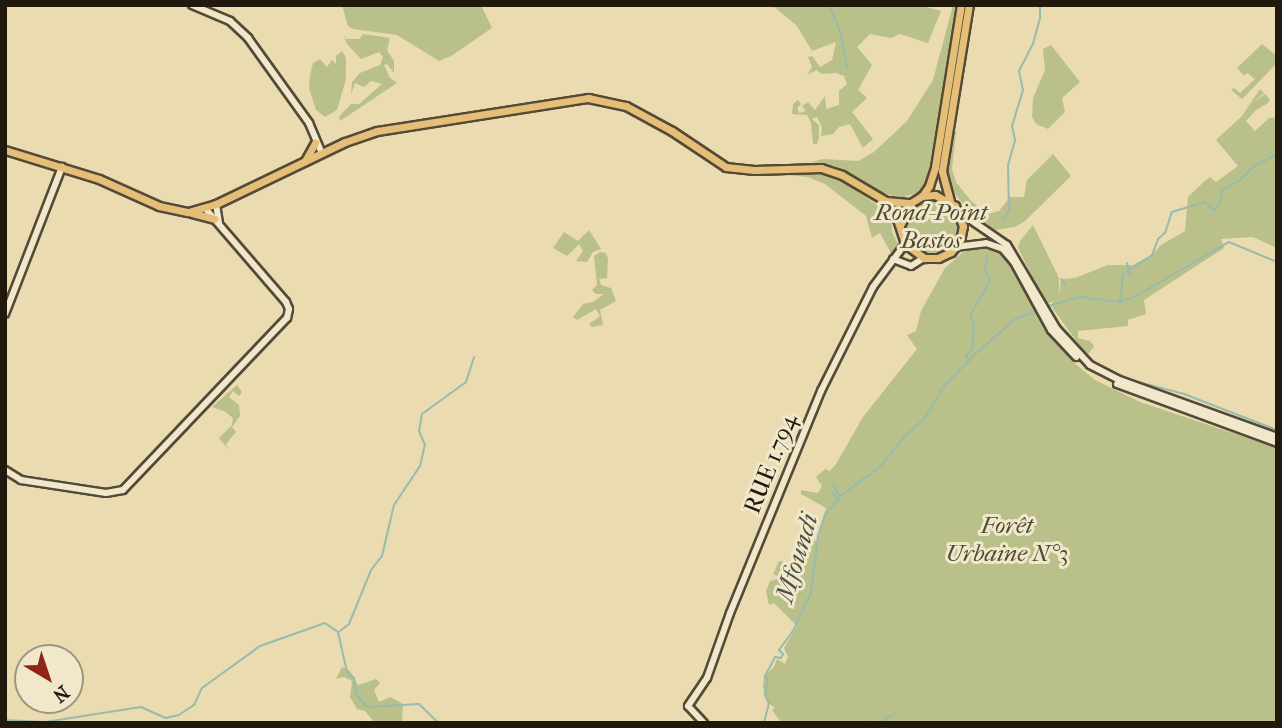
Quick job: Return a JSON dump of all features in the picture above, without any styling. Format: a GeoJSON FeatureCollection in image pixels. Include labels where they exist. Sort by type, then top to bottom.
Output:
{"type":"FeatureCollection","features":[{"type":"Feature","properties":{"kind":"main road"},"geometry":{"type":"LineString","coordinates":[[922,197],[929,186],[935,166],[961,5]]}},
{"type":"Feature","properties":{"kind":"main road"},"geometry":{"type":"LineString","coordinates":[[886,201],[900,226],[905,244],[924,258],[938,258],[956,247],[963,226],[959,212],[950,201],[943,171],[969,5]]}},
{"type":"Feature","properties":{"kind":"main road"},"geometry":{"type":"LineString","coordinates":[[188,212],[216,204],[365,135],[409,124],[588,98],[626,106],[726,167],[746,170],[821,168],[842,175],[886,201],[911,203],[922,197],[935,195],[950,201]]}},
{"type":"Feature","properties":{"kind":"main road"},"geometry":{"type":"LineString","coordinates":[[304,162],[315,142]]}},
{"type":"Feature","properties":{"kind":"main road"},"geometry":{"type":"LineString","coordinates":[[5,150],[99,179],[159,206],[216,221]]}},
{"type":"Feature","properties":{"kind":"main road"},"geometry":{"type":"LineString","coordinates":[[900,226],[911,203]]}},
{"type":"Feature","properties":{"kind":"street"},"geometry":{"type":"LineString","coordinates":[[192,5],[230,21],[248,38],[309,123],[318,155]]}},
{"type":"Feature","properties":{"kind":"street"},"geometry":{"type":"LineString","coordinates":[[5,314],[62,167]]}},
{"type":"Feature","properties":{"kind":"street"},"geometry":{"type":"LineString","coordinates":[[216,204],[216,221]]}},
{"type":"Feature","properties":{"kind":"street"},"geometry":{"type":"LineString","coordinates":[[5,470],[21,480],[106,493],[123,491],[233,377],[289,313],[286,302],[205,208]]}},
{"type":"Feature","properties":{"kind":"street"},"geometry":{"type":"LineString","coordinates":[[959,212],[1007,246],[1056,328],[1090,365],[1117,379],[1277,437]]}},
{"type":"Feature","properties":{"kind":"street"},"geometry":{"type":"LineString","coordinates":[[956,247],[986,243],[1003,249],[1009,255],[1051,330],[1067,349],[1097,374],[1277,443]]}},
{"type":"Feature","properties":{"kind":"street","name":"RUE 1.794"},"geometry":{"type":"LineString","coordinates":[[704,723],[688,706],[707,678],[730,613],[825,382],[873,287],[905,244]]}},
{"type":"Feature","properties":{"kind":"street"},"geometry":{"type":"LineString","coordinates":[[893,259],[911,266],[924,258]]}},
{"type":"Feature","properties":{"kind":"green space"},"geometry":{"type":"Polygon","coordinates":[[[342,5],[481,5],[492,28],[439,61],[397,35],[353,29],[348,26],[342,5]]]}},
{"type":"Feature","properties":{"kind":"green space"},"geometry":{"type":"Polygon","coordinates":[[[772,5],[919,5],[941,11],[928,43],[900,34],[891,38],[870,34],[857,47],[872,65],[858,90],[867,98],[852,112],[873,139],[863,148],[850,124],[839,127],[833,134],[821,136],[822,127],[817,117],[812,119],[819,125],[819,137],[817,144],[813,144],[811,123],[807,115],[792,114],[793,104],[798,100],[801,104],[797,108],[799,113],[806,111],[802,106],[808,102],[815,110],[825,96],[826,109],[839,105],[839,91],[847,84],[844,76],[836,73],[821,74],[817,70],[807,75],[812,67],[808,57],[812,56],[820,67],[832,60],[836,42],[812,51],[797,26],[772,5]]]}},
{"type":"Feature","properties":{"kind":"green space"},"geometry":{"type":"Polygon","coordinates":[[[953,5],[957,5],[932,169],[924,186],[917,193],[900,198],[883,193],[835,166],[811,162],[823,159],[858,161],[874,152],[907,121],[933,80],[953,5]]]}},
{"type":"Feature","properties":{"kind":"green space"},"geometry":{"type":"Polygon","coordinates":[[[346,34],[346,39],[359,39],[363,34],[390,38],[387,50],[394,61],[394,73],[387,64],[384,65],[390,78],[397,83],[340,121],[339,117],[351,104],[359,104],[382,84],[371,81],[364,87],[355,83],[351,95],[352,82],[360,73],[380,65],[383,57],[379,52],[361,59],[347,44],[345,40],[346,34]]]}},
{"type":"Feature","properties":{"kind":"green space"},"geometry":{"type":"Polygon","coordinates":[[[1262,44],[1277,56],[1277,63],[1242,99],[1231,90],[1234,88],[1240,93],[1255,79],[1247,73],[1244,76],[1237,68],[1262,44]]]}},
{"type":"Feature","properties":{"kind":"green space"},"geometry":{"type":"Polygon","coordinates":[[[1051,45],[1080,82],[1062,98],[1065,112],[1048,129],[1036,124],[1032,117],[1033,98],[1045,70],[1043,49],[1051,45]]]}},
{"type":"Feature","properties":{"kind":"green space"},"geometry":{"type":"Polygon","coordinates":[[[342,51],[346,58],[346,79],[337,110],[325,117],[316,110],[309,88],[313,63],[320,59],[327,67],[332,60],[336,64],[336,56],[342,51]]]}},
{"type":"Feature","properties":{"kind":"green space"},"geometry":{"type":"Polygon","coordinates":[[[1260,89],[1264,93],[1250,105],[1265,94],[1270,99],[1246,121],[1255,131],[1269,118],[1277,117],[1277,248],[1253,237],[1221,239],[1224,248],[1144,300],[1146,314],[1128,320],[1128,326],[1078,331],[1078,338],[1090,341],[1094,346],[1087,356],[1051,305],[1054,301],[1045,305],[1018,247],[1020,241],[1033,225],[1059,278],[1059,295],[1061,279],[1075,278],[1108,265],[1133,265],[1152,255],[1161,245],[1185,231],[1188,197],[1210,177],[1216,182],[1238,166],[1216,140],[1242,116],[1260,89]]]}},
{"type":"Feature","properties":{"kind":"green space"},"geometry":{"type":"Polygon","coordinates":[[[952,131],[956,132],[952,169],[956,182],[971,201],[988,214],[999,211],[1010,197],[1024,197],[1027,180],[1053,154],[1071,176],[1025,221],[1015,227],[995,230],[973,216],[955,194],[948,175],[952,131]]]}},
{"type":"Feature","properties":{"kind":"green space"},"geometry":{"type":"Polygon","coordinates":[[[815,171],[843,181],[891,215],[892,232],[900,248],[892,255],[880,233],[872,238],[866,216],[825,184],[808,177],[787,175],[789,172],[815,171]]]}},
{"type":"Feature","properties":{"kind":"green space","name":"Rond-Point Bastos"},"geometry":{"type":"Polygon","coordinates":[[[931,200],[950,208],[958,227],[950,246],[931,254],[912,246],[904,227],[912,208],[931,200]]]}},
{"type":"Feature","properties":{"kind":"green space"},"geometry":{"type":"Polygon","coordinates":[[[589,230],[601,249],[593,252],[587,262],[576,261],[583,251],[579,244],[567,256],[553,248],[564,232],[578,241],[589,230]]]}},
{"type":"Feature","properties":{"kind":"green space","name":"Forêt Urbaine N°3"},"geometry":{"type":"Polygon","coordinates":[[[980,247],[998,252],[1011,264],[1048,334],[1072,361],[1095,380],[1140,402],[1277,448],[1277,723],[785,723],[780,721],[772,710],[775,708],[767,702],[763,687],[764,676],[774,667],[777,659],[785,664],[788,657],[784,648],[797,626],[774,603],[769,605],[766,591],[770,581],[781,578],[773,574],[779,561],[794,564],[804,552],[811,553],[812,542],[818,540],[826,508],[801,494],[801,490],[817,493],[819,491],[822,486],[816,477],[825,469],[830,471],[836,464],[863,417],[917,349],[907,335],[916,331],[921,311],[945,268],[963,252],[980,247]]]}},
{"type":"Feature","properties":{"kind":"green space"},"geometry":{"type":"Polygon","coordinates":[[[600,252],[606,253],[608,259],[607,278],[599,279],[601,285],[611,288],[616,301],[600,310],[603,325],[592,327],[589,324],[600,316],[596,309],[577,320],[573,317],[583,304],[593,302],[604,294],[596,294],[592,290],[597,285],[594,256],[600,252]]]}},
{"type":"Feature","properties":{"kind":"green space"},"geometry":{"type":"Polygon","coordinates":[[[237,385],[242,392],[239,396],[233,391],[229,397],[239,405],[240,416],[232,427],[236,432],[226,444],[229,450],[219,438],[232,425],[233,418],[212,407],[237,385]]]}},
{"type":"Feature","properties":{"kind":"green space"},"geometry":{"type":"Polygon","coordinates":[[[342,667],[350,671],[358,685],[376,679],[380,683],[374,690],[379,702],[390,697],[403,704],[402,723],[374,722],[365,711],[357,709],[350,697],[352,681],[344,677],[336,679],[342,667]]]}},
{"type":"Feature","properties":{"kind":"waterway"},"geometry":{"type":"LineString","coordinates":[[829,5],[841,33],[847,67]]}},
{"type":"Feature","properties":{"kind":"waterway","name":"Mfoundi"},"geometry":{"type":"LineString","coordinates":[[1003,221],[1009,210],[1008,165],[1015,140],[1012,126],[1023,90],[1019,71],[1033,44],[1040,17],[1040,5]]}},
{"type":"Feature","properties":{"kind":"waterway"},"geometry":{"type":"LineString","coordinates":[[1120,300],[1123,274],[1152,255],[1158,239],[1165,233],[1172,212],[1204,202],[1214,210],[1221,201],[1222,190],[1239,181],[1254,166],[1277,155]]}},
{"type":"Feature","properties":{"kind":"waterway"},"geometry":{"type":"LineString","coordinates":[[1045,307],[1080,297],[1120,302],[1138,295],[1229,242],[1277,262]]}},
{"type":"Feature","properties":{"kind":"waterway"},"geometry":{"type":"LineString","coordinates":[[970,360],[965,356],[972,350],[974,324],[970,316],[990,281],[985,271],[987,255]]}},
{"type":"Feature","properties":{"kind":"waterway"},"geometry":{"type":"LineString","coordinates":[[1127,263],[1130,275]]}},
{"type":"Feature","properties":{"kind":"waterway"},"geometry":{"type":"LineString","coordinates":[[1061,279],[1065,285]]}},
{"type":"Feature","properties":{"kind":"waterway"},"geometry":{"type":"LineString","coordinates":[[1048,308],[1057,324]]}},
{"type":"Feature","properties":{"kind":"waterway","name":"Mfoundi"},"geometry":{"type":"LineString","coordinates":[[764,723],[769,703],[765,695],[768,680],[765,676],[775,657],[781,658],[783,654],[779,650],[794,629],[811,592],[818,536],[825,514],[843,494],[880,467],[904,437],[925,418],[944,386],[974,355],[1014,320],[1037,310]]}},
{"type":"Feature","properties":{"kind":"waterway"},"geometry":{"type":"LineString","coordinates":[[340,631],[349,624],[371,570],[382,556],[394,505],[420,466],[425,445],[419,431],[422,414],[466,382],[474,357]]}},
{"type":"Feature","properties":{"kind":"waterway"},"geometry":{"type":"LineString","coordinates":[[1087,357],[1096,365]]}},
{"type":"Feature","properties":{"kind":"waterway"},"geometry":{"type":"LineString","coordinates":[[1116,376],[1184,394],[1277,430]]}},
{"type":"Feature","properties":{"kind":"waterway","name":"Mfoundi"},"geometry":{"type":"LineString","coordinates":[[832,493],[836,497],[839,495],[833,484]]}},
{"type":"Feature","properties":{"kind":"waterway","name":"Mfoundi"},"geometry":{"type":"LineString","coordinates":[[5,720],[45,722],[141,707],[166,718],[179,715],[194,705],[202,688],[260,646],[325,623],[338,632],[347,672],[354,678],[356,694],[367,707],[419,704],[439,723]]}},
{"type":"Feature","properties":{"kind":"waterway"},"geometry":{"type":"LineString","coordinates":[[878,723],[894,714]]}}]}
